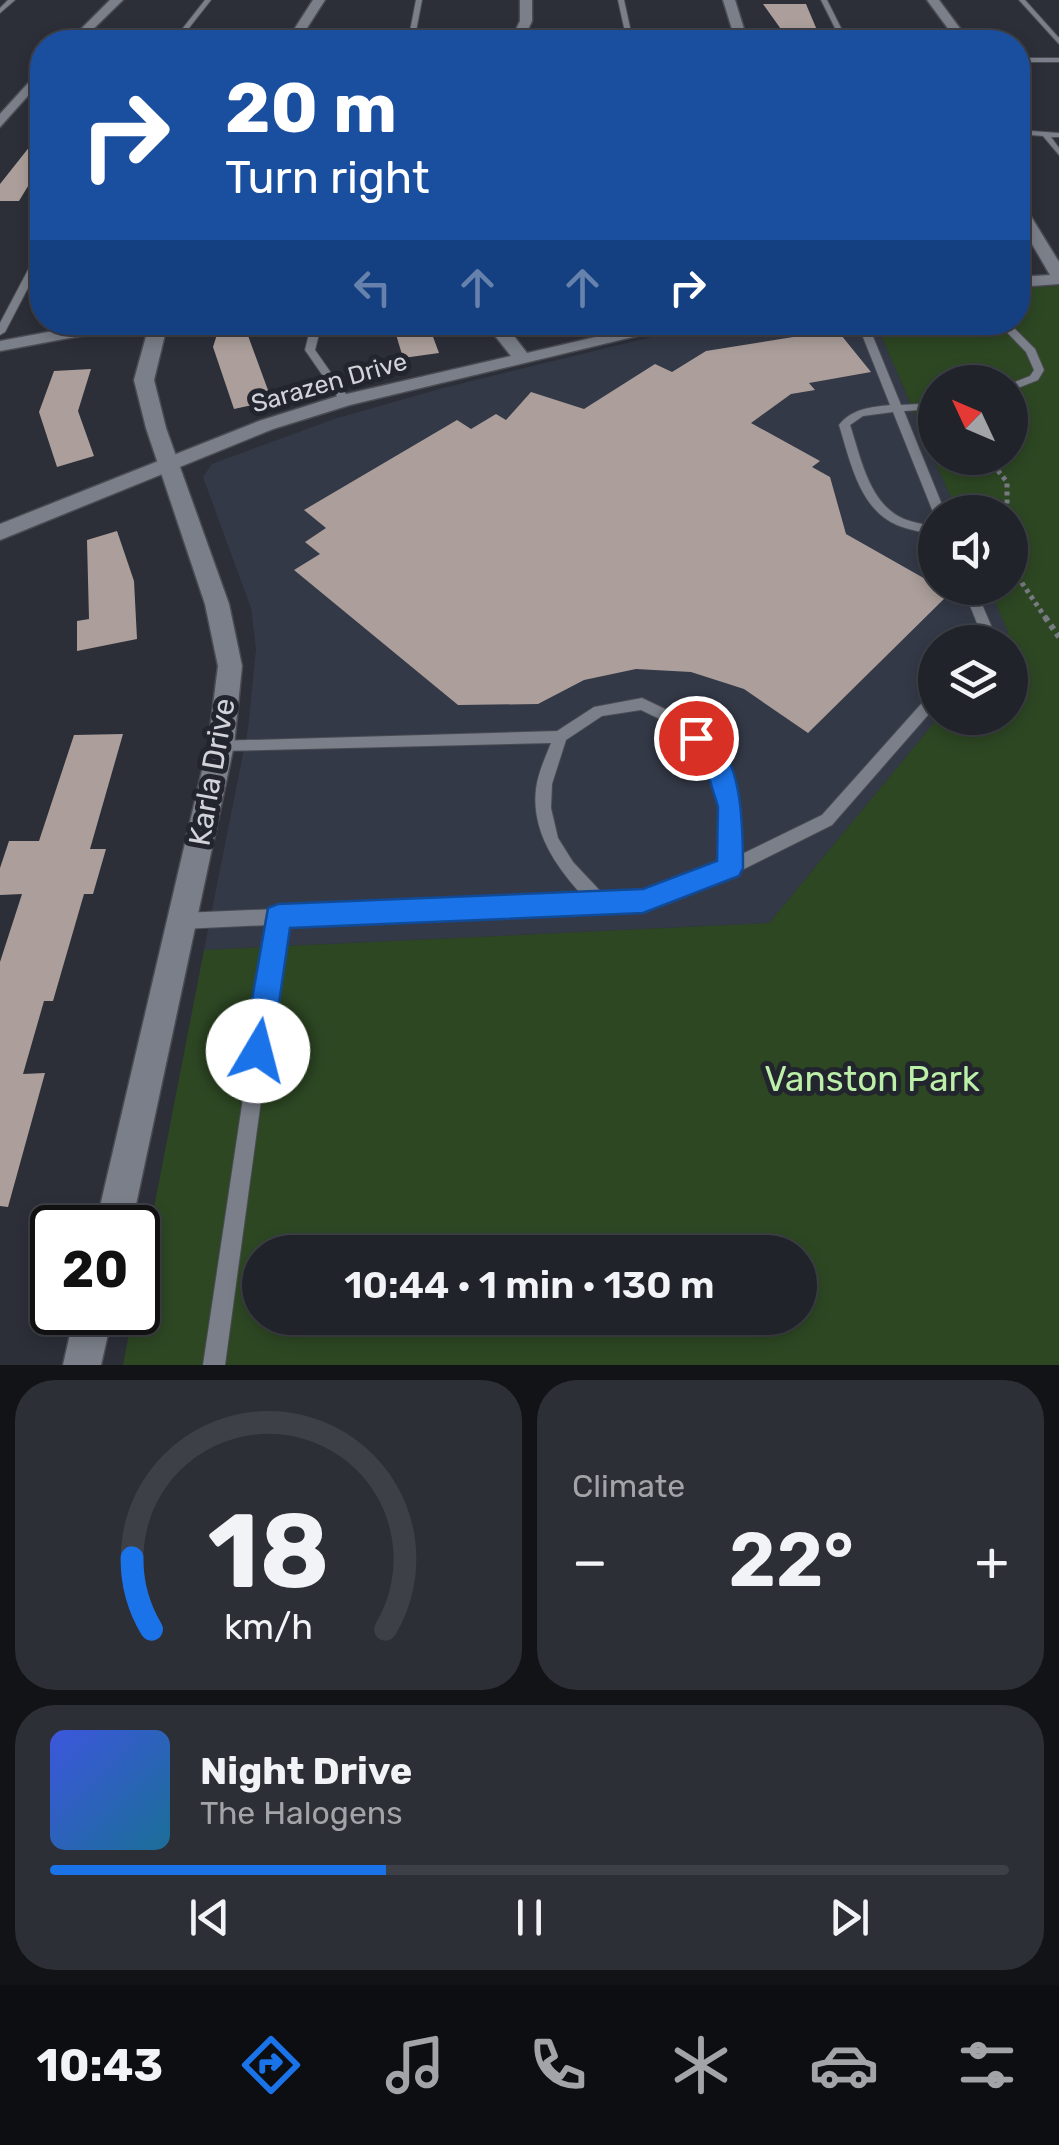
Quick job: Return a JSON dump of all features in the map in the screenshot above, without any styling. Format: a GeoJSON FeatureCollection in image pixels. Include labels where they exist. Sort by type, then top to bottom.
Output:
{"type":"FeatureCollection","features":[{"type":"Feature","properties":{"kind":"street"},"geometry":{"type":"LineString","coordinates":[[86,30],[117,0]]}},
{"type":"Feature","properties":{"kind":"street"},"geometry":{"type":"LineString","coordinates":[[300,30],[320,0]]}},
{"type":"Feature","properties":{"kind":"street"},"geometry":{"type":"LineString","coordinates":[[522,30],[526,0]]}},
{"type":"Feature","properties":{"kind":"street"},"geometry":{"type":"LineString","coordinates":[[729,0],[738,30]]}},
{"type":"Feature","properties":{"kind":"street"},"geometry":{"type":"LineString","coordinates":[[933,0],[955,30]]}},
{"type":"Feature","properties":{"kind":"street"},"geometry":{"type":"LineString","coordinates":[[0,123],[30,87]]}},
{"type":"Feature","properties":{"kind":"street"},"geometry":{"type":"LineString","coordinates":[[1030,228],[1059,277],[1030,281]]}},
{"type":"Feature","properties":{"kind":"street"},"geometry":{"type":"LineString","coordinates":[[0,346],[59,335]]}},
{"type":"Feature","properties":{"kind":"street","name":"Karla Drive"},"geometry":{"type":"LineString","coordinates":[[118,1205],[222,745],[230,666],[217,604],[144,380],[155,335]]}},
{"type":"Feature","properties":{"kind":"street"},"geometry":{"type":"LineString","coordinates":[[503,335],[522,358]]}},
{"type":"Feature","properties":{"kind":"street","name":"Sarazen Drive"},"geometry":{"type":"LineString","coordinates":[[0,532],[266,425],[345,400],[610,335]]}},
{"type":"Feature","properties":{"kind":"street"},"geometry":{"type":"LineString","coordinates":[[82,1365],[89,1335]]}},
{"type":"Feature","properties":{"kind":"lane"},"geometry":{"type":"LineString","coordinates":[[0,10],[12,0]]}},
{"type":"Feature","properties":{"kind":"lane"},"geometry":{"type":"LineString","coordinates":[[185,30],[208,0]]}},
{"type":"Feature","properties":{"kind":"lane"},"geometry":{"type":"LineString","coordinates":[[414,30],[418,0]]}},
{"type":"Feature","properties":{"kind":"lane"},"geometry":{"type":"LineString","coordinates":[[621,0],[628,30]]}},
{"type":"Feature","properties":{"kind":"lane"},"geometry":{"type":"LineString","coordinates":[[824,0],[839,30]]}},
{"type":"Feature","properties":{"kind":"lane"},"geometry":{"type":"LineString","coordinates":[[1022,0],[1059,42]]}},
{"type":"Feature","properties":{"kind":"lane"},"geometry":{"type":"LineString","coordinates":[[1030,60],[1059,60]]}},
{"type":"Feature","properties":{"kind":"lane"},"geometry":{"type":"LineString","coordinates":[[1030,133],[1059,135]]}},
{"type":"Feature","properties":{"kind":"lane"},"geometry":{"type":"LineString","coordinates":[[1045,134],[1059,154]]}},
{"type":"Feature","properties":{"kind":"lane"},"geometry":{"type":"LineString","coordinates":[[0,332],[30,275]]}},
{"type":"Feature","properties":{"kind":"lane"},"geometry":{"type":"LineString","coordinates":[[314,335],[310,350],[345,400]]}},
{"type":"Feature","properties":{"kind":"lane"},"geometry":{"type":"LineString","coordinates":[[867,335],[932,495]]}},
{"type":"Feature","properties":{"kind":"lane"},"geometry":{"type":"LineString","coordinates":[[1015,335],[1031,351],[1039,370],[1028,380]]}},
{"type":"Feature","properties":{"kind":"lane"},"geometry":{"type":"LineString","coordinates":[[918,408],[859,411],[846,418],[844,425],[866,486],[879,508],[897,521],[918,527]]}},
{"type":"Feature","properties":{"kind":"lane"},"geometry":{"type":"LineString","coordinates":[[222,745],[560,736],[599,711],[642,704],[678,722],[713,753],[730,807],[730,868]]}},
{"type":"Feature","properties":{"kind":"lane"},"geometry":{"type":"LineString","coordinates":[[182,920],[643,901],[730,868],[827,820],[918,717]]}},
{"type":"Feature","properties":{"kind":"lane"},"geometry":{"type":"LineString","coordinates":[[560,736],[543,792],[549,830],[567,872],[600,902]]}},
{"type":"Feature","properties":{"kind":"lane"},"geometry":{"type":"LineString","coordinates":[[214,1365],[278,916]]}},
{"type":"Feature","properties":{"kind":"path"},"geometry":{"type":"LineString","coordinates":[[1028,592],[1059,637]]}},
{"type":"Feature","properties":{"kind":"shaded area"},"geometry":{"type":"Polygon","coordinates":[[[660,335],[881,335],[918,421],[918,475],[941,475],[950,495],[918,495],[918,605],[996,605],[1005,625],[918,625],[918,735],[924,735],[769,923],[204,950],[248,729],[256,649],[251,608],[203,477],[212,464],[334,419],[660,335]]]}},
{"type":"Feature","properties":{"kind":"green space","name":"Vanston Park"},"geometry":{"type":"Polygon","coordinates":[[[1059,286],[1059,1365],[123,1365],[129,1335],[160,1335],[160,1205],[154,1205],[204,950],[769,923],[924,735],[1028,735],[1028,625],[1005,625],[996,605],[1028,605],[1028,495],[950,495],[941,475],[1028,475],[1028,365],[918,365],[918,421],[881,335],[1030,335],[1030,287],[1059,286]]]}},
{"type":"Feature","properties":{"kind":"building"},"geometry":{"type":"Polygon","coordinates":[[[763,4],[806,4],[817,30],[782,30],[763,4]]]}},
{"type":"Feature","properties":{"kind":"building"},"geometry":{"type":"Polygon","coordinates":[[[30,146],[30,183],[19,201],[0,201],[0,184],[30,146]]]}},
{"type":"Feature","properties":{"kind":"building"},"geometry":{"type":"Polygon","coordinates":[[[217,335],[248,335],[272,401],[234,409],[213,347],[217,335]]]}},
{"type":"Feature","properties":{"kind":"building"},"geometry":{"type":"Polygon","coordinates":[[[396,335],[432,335],[439,353],[403,358],[396,335]]]}},
{"type":"Feature","properties":{"kind":"building"},"geometry":{"type":"Polygon","coordinates":[[[806,335],[841,335],[871,372],[809,383],[815,390],[791,394],[751,423],[820,461],[812,467],[830,477],[846,534],[918,575],[918,605],[938,605],[808,733],[744,689],[691,672],[636,669],[584,680],[538,704],[458,705],[294,570],[320,554],[305,542],[326,528],[304,510],[457,420],[471,429],[496,414],[506,420],[531,392],[584,409],[655,364],[672,372],[706,351],[806,335]]]}},
{"type":"Feature","properties":{"kind":"building"},"geometry":{"type":"Polygon","coordinates":[[[91,369],[78,411],[94,456],[57,467],[39,412],[54,371],[91,369]]]}},
{"type":"Feature","properties":{"kind":"building"},"geometry":{"type":"Polygon","coordinates":[[[117,531],[134,581],[137,639],[77,651],[77,621],[89,619],[87,540],[117,531]]]}},
{"type":"Feature","properties":{"kind":"building"},"geometry":{"type":"Polygon","coordinates":[[[123,734],[90,849],[106,849],[93,894],[84,894],[53,1001],[44,1001],[23,1074],[45,1073],[8,1207],[0,1206],[0,962],[22,894],[0,895],[0,868],[9,841],[39,841],[74,735],[123,734]]]}},
{"type":"Feature","properties":{"kind":"route"},"geometry":{"type":"LineString","coordinates":[[258,1051],[278,916],[643,901],[730,868],[730,807],[713,753],[696,738]]}}]}
